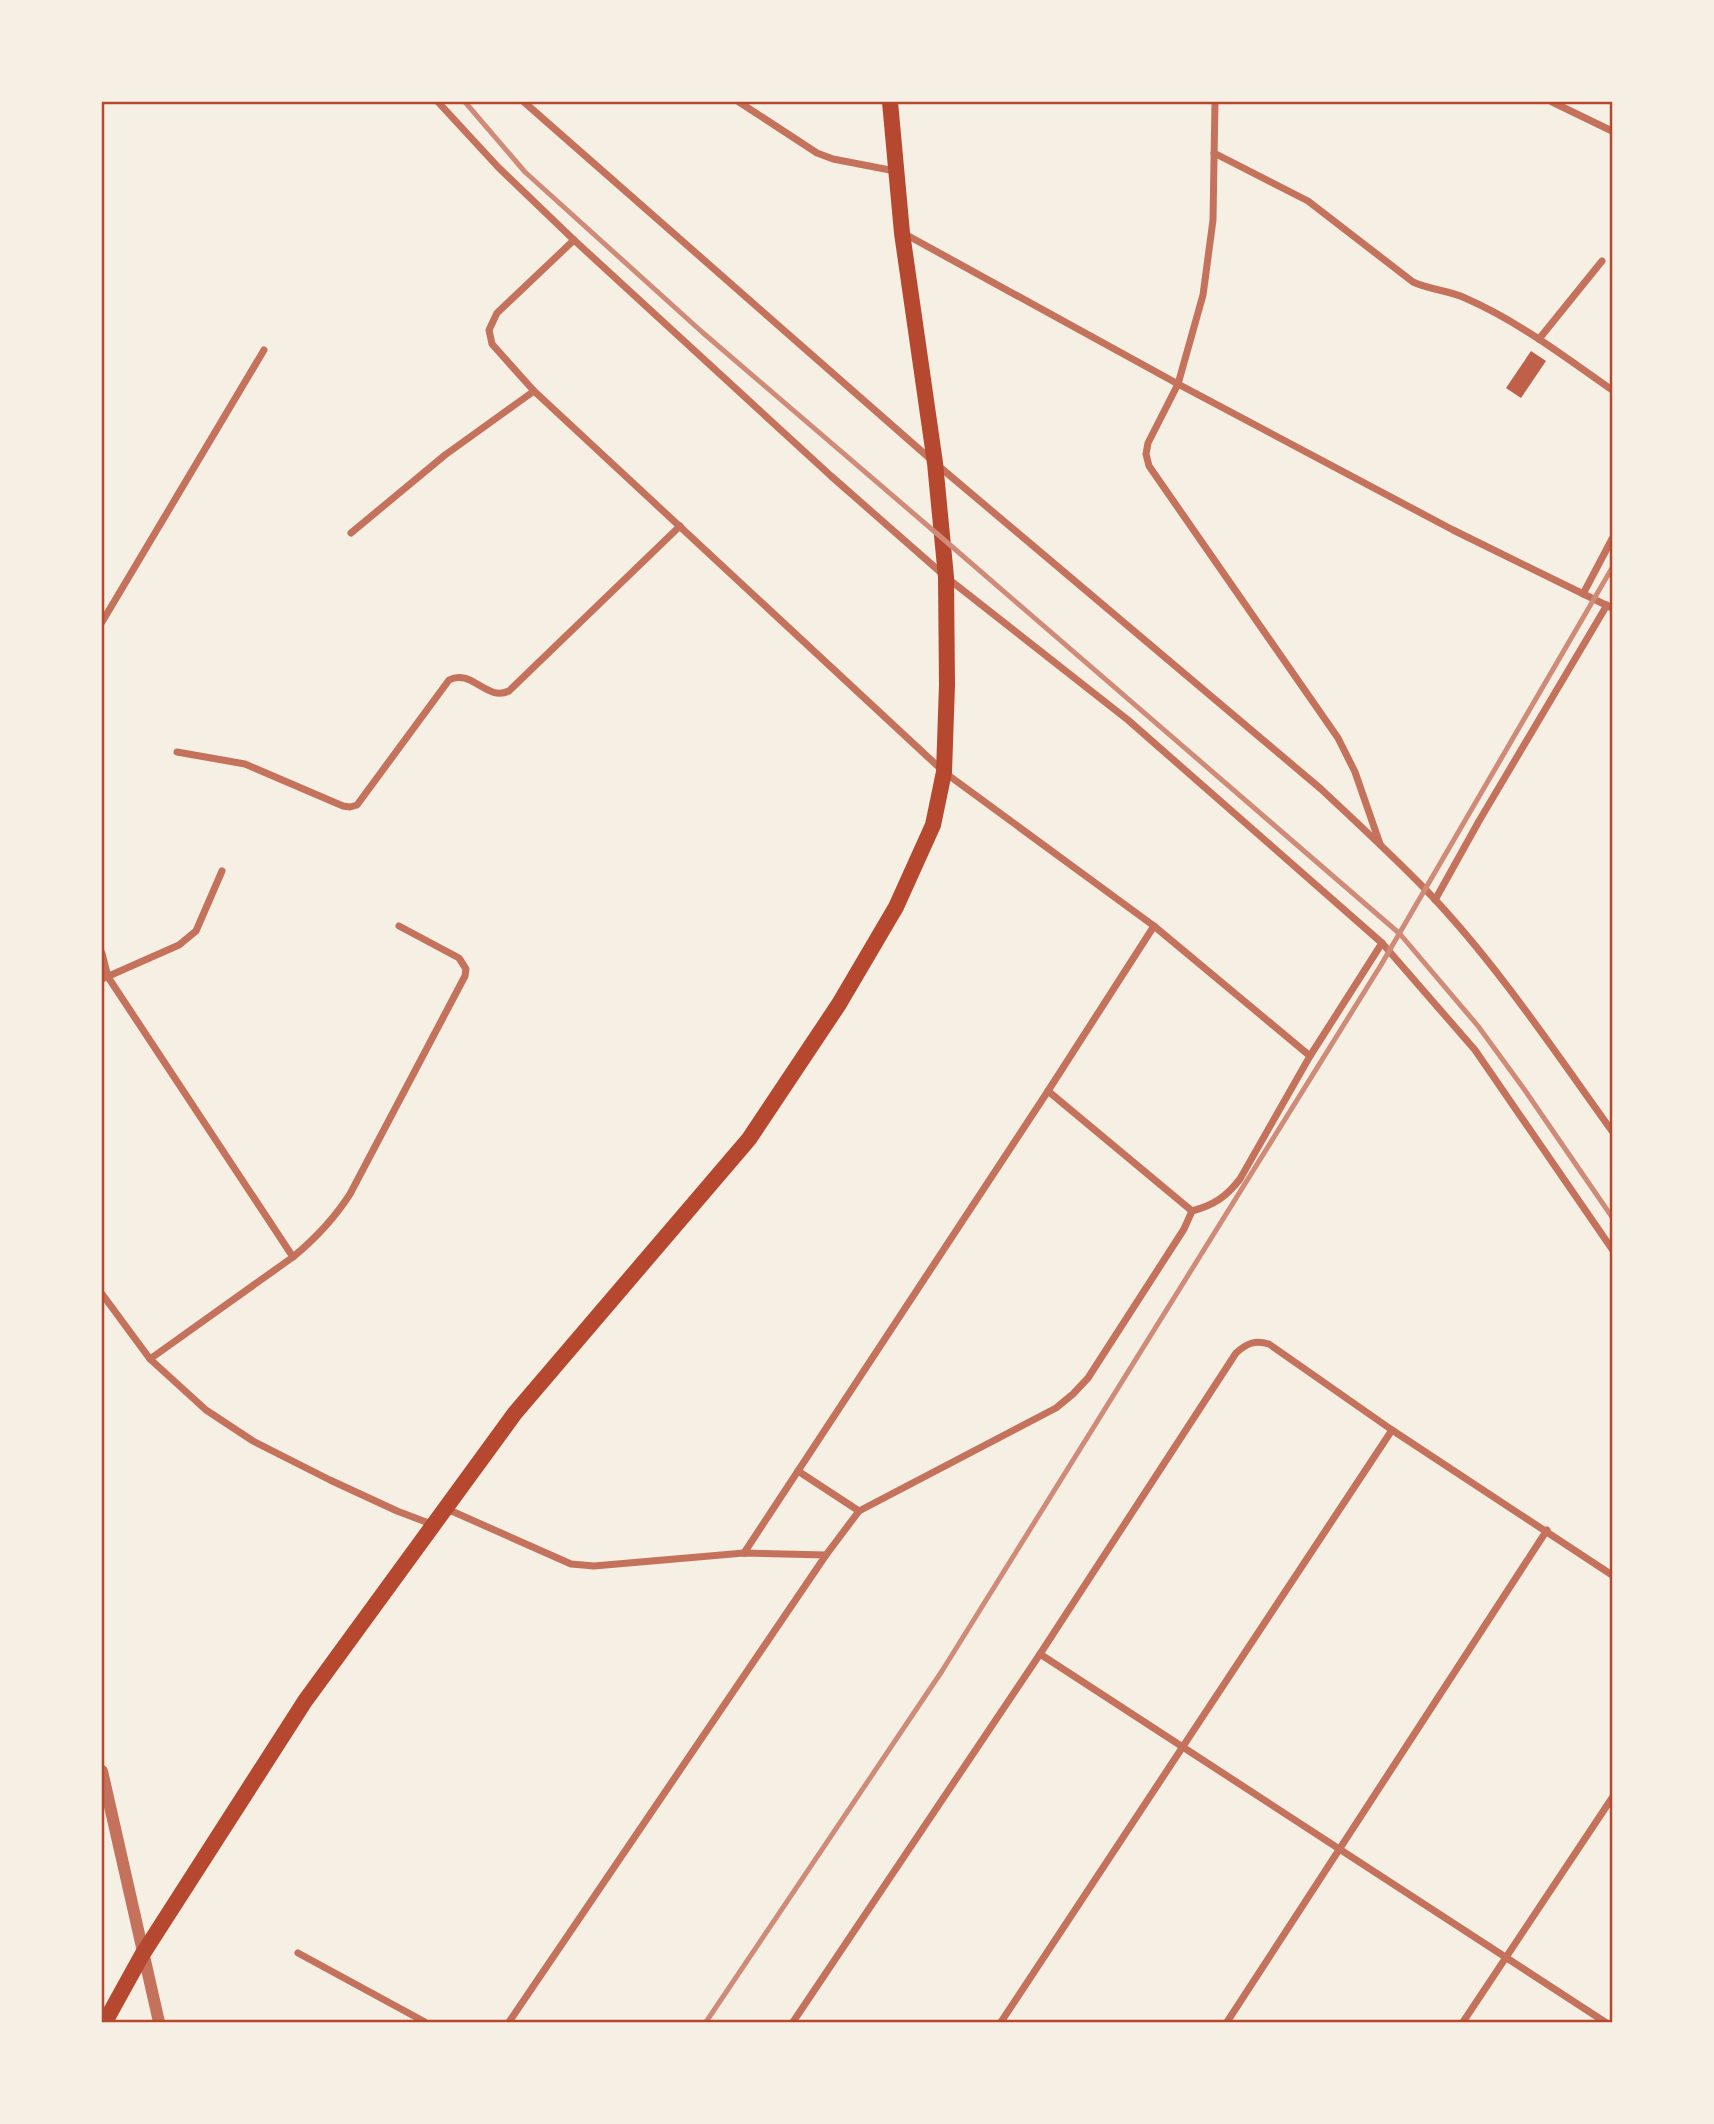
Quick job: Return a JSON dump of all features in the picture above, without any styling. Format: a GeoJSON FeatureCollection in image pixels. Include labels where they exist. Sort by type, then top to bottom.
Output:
{"type":"FeatureCollection","features":[{"type":"Feature","properties":{"kind":"main road"},"geometry":{"type":"LineString","coordinates":[[105,2022],[142,1955],[305,1701],[516,1413],[749,1139],[839,1004],[896,906],[933,825],[944,772],[947,685],[946,578],[935,463],[902,233],[890,102]]}},
{"type":"Feature","properties":{"kind":"street"},"geometry":{"type":"LineString","coordinates":[[438,102],[498,167],[574,240],[831,476],[946,578],[1128,720],[1382,943],[1475,1050],[1612,1249]]}},
{"type":"Feature","properties":{"kind":"street"},"geometry":{"type":"LineString","coordinates":[[524,102],[935,463],[1321,789],[1435,900],[1512,993],[1612,1131]]}},
{"type":"Feature","properties":{"kind":"street"},"geometry":{"type":"LineString","coordinates":[[739,102],[817,153],[833,159],[895,171]]}},
{"type":"Feature","properties":{"kind":"street"},"geometry":{"type":"LineString","coordinates":[[1216,102],[1213,220],[1203,295],[1178,384],[1148,443],[1146,454],[1149,466],[1338,738],[1355,772],[1381,847]]}},
{"type":"Feature","properties":{"kind":"street"},"geometry":{"type":"LineString","coordinates":[[1552,102],[1612,131]]}},
{"type":"Feature","properties":{"kind":"street"},"geometry":{"type":"LineString","coordinates":[[1214,153],[1308,201],[1413,282],[1465,298],[1539,339],[1612,390]]}},
{"type":"Feature","properties":{"kind":"street"},"geometry":{"type":"LineString","coordinates":[[902,233],[1453,530],[1610,607],[1479,821],[1435,900]]}},
{"type":"Feature","properties":{"kind":"street"},"geometry":{"type":"LineString","coordinates":[[574,240],[497,313],[489,330],[492,344],[534,391],[944,772],[1154,926],[1310,1056]]}},
{"type":"Feature","properties":{"kind":"street"},"geometry":{"type":"LineString","coordinates":[[1539,339],[1602,261]]}},
{"type":"Feature","properties":{"kind":"street"},"geometry":{"type":"LineString","coordinates":[[102,622],[264,350]]}},
{"type":"Feature","properties":{"kind":"street"},"geometry":{"type":"LineString","coordinates":[[351,533],[445,455],[534,391]]}},
{"type":"Feature","properties":{"kind":"street"},"geometry":{"type":"LineString","coordinates":[[177,752],[245,764],[343,806],[357,805],[449,680],[457,676],[465,677],[495,693],[503,694],[509,691],[680,526]]}},
{"type":"Feature","properties":{"kind":"street"},"geometry":{"type":"LineString","coordinates":[[1583,594],[1612,539]]}},
{"type":"Feature","properties":{"kind":"street"},"geometry":{"type":"LineString","coordinates":[[105,978],[179,945],[196,931],[222,871]]}},
{"type":"Feature","properties":{"kind":"street"},"geometry":{"type":"LineString","coordinates":[[150,1359],[315,1239],[336,1216],[350,1194],[466,976],[466,969],[458,958],[399,926]]}},
{"type":"Feature","properties":{"kind":"street"},"geometry":{"type":"LineString","coordinates":[[744,1553],[1154,926]]}},
{"type":"Feature","properties":{"kind":"street"},"geometry":{"type":"LineString","coordinates":[[1192,1211],[1213,1205],[1228,1195],[1240,1179],[1310,1056],[1382,943]]}},
{"type":"Feature","properties":{"kind":"street"},"geometry":{"type":"LineString","coordinates":[[102,953],[105,978],[293,1257]]}},
{"type":"Feature","properties":{"kind":"street"},"geometry":{"type":"LineString","coordinates":[[1048,1091],[1192,1211]]}},
{"type":"Feature","properties":{"kind":"street"},"geometry":{"type":"LineString","coordinates":[[509,2022],[826,1555],[859,1511],[1056,1408],[1073,1394],[1088,1378],[1184,1229],[1192,1211]]}},
{"type":"Feature","properties":{"kind":"street"},"geometry":{"type":"LineString","coordinates":[[102,1294],[150,1359],[206,1410],[253,1441],[330,1480],[397,1511],[435,1525]]}},
{"type":"Feature","properties":{"kind":"street"},"geometry":{"type":"LineString","coordinates":[[793,2022],[1040,1654],[1236,1353],[1246,1344],[1258,1341],[1269,1344],[1392,1430],[1612,1575]]}},
{"type":"Feature","properties":{"kind":"street"},"geometry":{"type":"LineString","coordinates":[[1001,2022],[1392,1430]]}},
{"type":"Feature","properties":{"kind":"street"},"geometry":{"type":"LineString","coordinates":[[798,1471],[859,1511]]}},
{"type":"Feature","properties":{"kind":"street"},"geometry":{"type":"LineString","coordinates":[[447,1509],[571,1563],[594,1566],[744,1553],[826,1555]]}},
{"type":"Feature","properties":{"kind":"street"},"geometry":{"type":"LineString","coordinates":[[1227,2022],[1547,1530]]}},
{"type":"Feature","properties":{"kind":"street"},"geometry":{"type":"LineString","coordinates":[[1040,1654],[1605,2022]]}},
{"type":"Feature","properties":{"kind":"street"},"geometry":{"type":"LineString","coordinates":[[102,1771],[159,2022]]}},
{"type":"Feature","properties":{"kind":"street"},"geometry":{"type":"LineString","coordinates":[[1463,2022],[1612,1798]]}},
{"type":"Feature","properties":{"kind":"street"},"geometry":{"type":"LineString","coordinates":[[298,1953],[425,2022]]}},
{"type":"Feature","properties":{"kind":"building"},"geometry":{"type":"Polygon","coordinates":[[[1531,351],[1546,361],[1521,398],[1506,388],[1531,351]]]}},
{"type":"Feature","properties":{"kind":"railway"},"geometry":{"type":"LineString","coordinates":[[465,102],[525,172],[702,332],[1400,934],[1478,1026],[1612,1217]]}},
{"type":"Feature","properties":{"kind":"railway"},"geometry":{"type":"LineString","coordinates":[[706,2022],[942,1671],[1381,965],[1612,568]]}}]}
